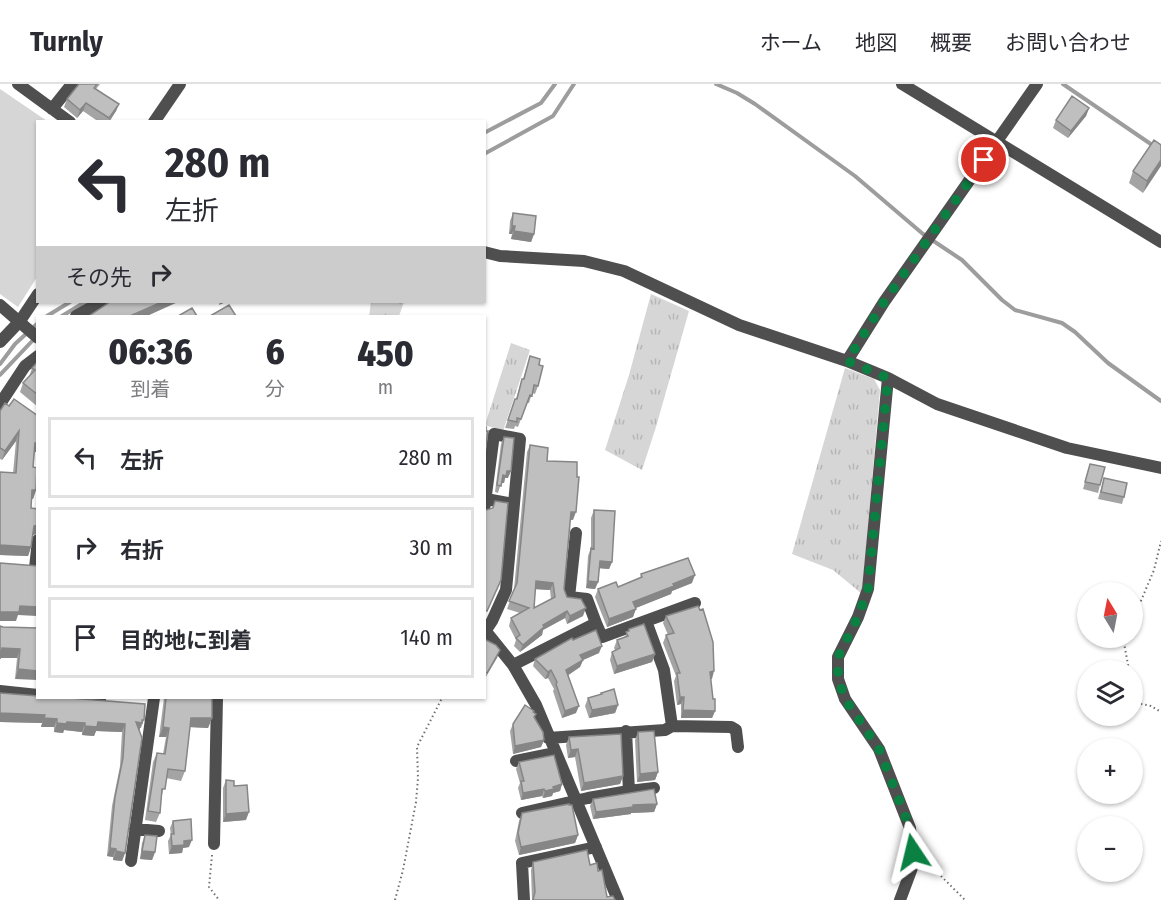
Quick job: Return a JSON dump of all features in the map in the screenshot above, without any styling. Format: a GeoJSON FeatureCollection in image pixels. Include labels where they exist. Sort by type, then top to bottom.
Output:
{"type":"FeatureCollection","features":[{"type":"Feature","properties":{"kind":"street"},"geometry":{"type":"LineString","coordinates":[[18,84],[67,120]]}},
{"type":"Feature","properties":{"kind":"street"},"geometry":{"type":"LineString","coordinates":[[52,109],[72,84]]}},
{"type":"Feature","properties":{"kind":"street"},"geometry":{"type":"LineString","coordinates":[[155,120],[180,84]]}},
{"type":"Feature","properties":{"kind":"street"},"geometry":{"type":"LineString","coordinates":[[902,84],[1161,242]]}},
{"type":"Feature","properties":{"kind":"street"},"geometry":{"type":"LineString","coordinates":[[847,361],[884,302],[1037,84]]}},
{"type":"Feature","properties":{"kind":"street"},"geometry":{"type":"LineString","coordinates":[[486,252],[500,256],[584,261],[624,271],[739,325],[847,361],[888,378],[937,404],[1067,448],[1161,468]]}},
{"type":"Feature","properties":{"kind":"street"},"geometry":{"type":"LineString","coordinates":[[0,342],[20,321],[36,297]]}},
{"type":"Feature","properties":{"kind":"street"},"geometry":{"type":"LineString","coordinates":[[78,315],[99,303]]}},
{"type":"Feature","properties":{"kind":"street"},"geometry":{"type":"LineString","coordinates":[[0,305],[36,336]]}},
{"type":"Feature","properties":{"kind":"street"},"geometry":{"type":"LineString","coordinates":[[7,400],[25,366],[36,358]]}},
{"type":"Feature","properties":{"kind":"street"},"geometry":{"type":"LineString","coordinates":[[888,378],[868,589],[858,617],[838,657],[838,679],[845,699],[879,749],[910,828],[912,868],[900,900]]}},
{"type":"Feature","properties":{"kind":"street"},"geometry":{"type":"LineString","coordinates":[[486,497],[494,434],[520,439],[506,590],[486,629]]}},
{"type":"Feature","properties":{"kind":"street"},"geometry":{"type":"LineString","coordinates":[[486,505],[514,504]]}},
{"type":"Feature","properties":{"kind":"street"},"geometry":{"type":"LineString","coordinates":[[576,533],[569,597],[587,599],[602,637],[695,603]]}},
{"type":"Feature","properties":{"kind":"street"},"geometry":{"type":"LineString","coordinates":[[32,568],[36,549]]}},
{"type":"Feature","properties":{"kind":"street"},"geometry":{"type":"LineString","coordinates":[[646,621],[664,670],[672,726]]}},
{"type":"Feature","properties":{"kind":"street"},"geometry":{"type":"LineString","coordinates":[[513,666],[596,623]]}},
{"type":"Feature","properties":{"kind":"street"},"geometry":{"type":"LineString","coordinates":[[486,631],[513,666],[536,705],[617,899],[603,900]]}},
{"type":"Feature","properties":{"kind":"street"},"geometry":{"type":"LineString","coordinates":[[0,691],[36,695]]}},
{"type":"Feature","properties":{"kind":"street"},"geometry":{"type":"LineString","coordinates":[[83,699],[111,701]]}},
{"type":"Feature","properties":{"kind":"street"},"geometry":{"type":"LineString","coordinates":[[214,844],[217,699]]}},
{"type":"Feature","properties":{"kind":"street"},"geometry":{"type":"LineString","coordinates":[[131,861],[150,702]]}},
{"type":"Feature","properties":{"kind":"street"},"geometry":{"type":"LineString","coordinates":[[548,738],[665,730],[672,726],[731,727],[736,730],[738,747]]}},
{"type":"Feature","properties":{"kind":"street"},"geometry":{"type":"LineString","coordinates":[[626,731],[629,791]]}},
{"type":"Feature","properties":{"kind":"street"},"geometry":{"type":"LineString","coordinates":[[516,761],[555,753]]}},
{"type":"Feature","properties":{"kind":"street"},"geometry":{"type":"LineString","coordinates":[[522,813],[576,800],[654,788]]}},
{"type":"Feature","properties":{"kind":"street"},"geometry":{"type":"LineString","coordinates":[[135,830],[159,831]]}},
{"type":"Feature","properties":{"kind":"street"},"geometry":{"type":"LineString","coordinates":[[524,900],[522,862],[596,847]]}},
{"type":"Feature","properties":{"kind":"path"},"geometry":{"type":"LineString","coordinates":[[1143,596],[1154,570],[1161,541]]}},
{"type":"Feature","properties":{"kind":"path"},"geometry":{"type":"LineString","coordinates":[[395,900],[416,802],[418,778],[415,752],[441,699]]}},
{"type":"Feature","properties":{"kind":"path"},"geometry":{"type":"LineString","coordinates":[[1143,704],[1161,712]]}},
{"type":"Feature","properties":{"kind":"path"},"geometry":{"type":"LineString","coordinates":[[214,844],[209,887],[219,900]]}},
{"type":"Feature","properties":{"kind":"path"},"geometry":{"type":"LineString","coordinates":[[913,852],[922,857],[965,900]]}},
{"type":"Feature","properties":{"kind":"green space"},"geometry":{"type":"Polygon","coordinates":[[[0,89],[46,120],[36,120],[36,279],[18,307],[0,294],[0,89]]]}},
{"type":"Feature","properties":{"kind":"green space"},"geometry":{"type":"Polygon","coordinates":[[[651,294],[689,311],[642,470],[605,450],[629,375],[651,294]]]}},
{"type":"Feature","properties":{"kind":"green space"},"geometry":{"type":"Polygon","coordinates":[[[371,303],[404,303],[399,315],[369,315],[371,303]]]}},
{"type":"Feature","properties":{"kind":"green space"},"geometry":{"type":"Polygon","coordinates":[[[511,343],[530,350],[503,431],[486,425],[511,343]]]}},
{"type":"Feature","properties":{"kind":"green space"},"geometry":{"type":"Polygon","coordinates":[[[845,368],[874,379],[880,390],[862,594],[833,570],[792,554],[845,368]]]}},
{"type":"Feature","properties":{"kind":"building"},"geometry":{"type":"Polygon","coordinates":[[[79,84],[97,84],[94,88],[119,104],[109,118],[86,103],[80,110],[67,99],[79,84]]]}},
{"type":"Feature","properties":{"kind":"building"},"geometry":{"type":"Polygon","coordinates":[[[1072,96],[1089,108],[1071,131],[1056,120],[1072,96]]]}},
{"type":"Feature","properties":{"kind":"building"},"geometry":{"type":"Polygon","coordinates":[[[1154,140],[1161,145],[1161,160],[1147,181],[1133,171],[1154,140]]]}},
{"type":"Feature","properties":{"kind":"building"},"geometry":{"type":"Polygon","coordinates":[[[513,213],[536,216],[534,234],[514,231],[513,213]]]}},
{"type":"Feature","properties":{"kind":"building"},"geometry":{"type":"Polygon","coordinates":[[[108,303],[160,303],[132,315],[90,315],[108,303]]]}},
{"type":"Feature","properties":{"kind":"building"},"geometry":{"type":"Polygon","coordinates":[[[229,305],[235,315],[212,315],[229,305]]]}},
{"type":"Feature","properties":{"kind":"building"},"geometry":{"type":"Polygon","coordinates":[[[192,308],[196,315],[180,315],[192,308]]]}},
{"type":"Feature","properties":{"kind":"building"},"geometry":{"type":"Polygon","coordinates":[[[530,356],[540,359],[539,365],[543,366],[538,386],[534,385],[532,396],[530,395],[521,419],[517,418],[517,422],[508,420],[522,379],[524,379],[530,356]]]}},
{"type":"Feature","properties":{"kind":"building"},"geometry":{"type":"Polygon","coordinates":[[[36,363],[36,393],[23,383],[35,370],[32,368],[36,363]]]}},
{"type":"Feature","properties":{"kind":"building"},"geometry":{"type":"Polygon","coordinates":[[[14,399],[36,415],[33,467],[36,468],[36,490],[32,490],[31,508],[36,509],[36,526],[34,526],[31,547],[0,545],[0,472],[16,473],[19,431],[5,451],[0,448],[0,411],[5,403],[9,406],[14,399]]]}},
{"type":"Feature","properties":{"kind":"building"},"geometry":{"type":"Polygon","coordinates":[[[504,437],[514,438],[511,471],[507,471],[506,476],[503,475],[501,486],[497,485],[504,437]]]}},
{"type":"Feature","properties":{"kind":"building"},"geometry":{"type":"Polygon","coordinates":[[[530,445],[548,448],[547,461],[577,462],[577,477],[579,477],[576,512],[571,512],[564,589],[567,597],[581,599],[586,608],[570,616],[567,611],[543,625],[544,627],[523,645],[516,638],[520,635],[511,618],[529,608],[509,601],[517,583],[530,445]],[[536,581],[534,608],[555,597],[553,583],[536,581]]]}},
{"type":"Feature","properties":{"kind":"building"},"geometry":{"type":"Polygon","coordinates":[[[1090,464],[1105,467],[1100,485],[1085,482],[1090,464]]]}},
{"type":"Feature","properties":{"kind":"building"},"geometry":{"type":"Polygon","coordinates":[[[1104,478],[1127,483],[1124,497],[1101,492],[1104,478]]]}},
{"type":"Feature","properties":{"kind":"building"},"geometry":{"type":"Polygon","coordinates":[[[495,501],[508,503],[501,580],[487,611],[486,510],[493,508],[495,501]]]}},
{"type":"Feature","properties":{"kind":"building"},"geometry":{"type":"Polygon","coordinates":[[[594,510],[615,511],[612,562],[600,561],[598,582],[588,581],[591,548],[594,549],[594,510]]]}},
{"type":"Feature","properties":{"kind":"building"},"geometry":{"type":"Polygon","coordinates":[[[688,558],[695,575],[633,602],[636,609],[609,619],[598,589],[616,582],[618,587],[642,577],[641,574],[688,558]]]}},
{"type":"Feature","properties":{"kind":"building"},"geometry":{"type":"Polygon","coordinates":[[[0,563],[36,566],[36,607],[20,606],[19,612],[0,612],[0,563]]]}},
{"type":"Feature","properties":{"kind":"building"},"geometry":{"type":"Polygon","coordinates":[[[698,606],[700,610],[703,609],[713,642],[714,671],[710,672],[715,711],[683,710],[684,697],[680,697],[677,673],[680,673],[666,635],[674,633],[666,616],[698,606]]]}},
{"type":"Feature","properties":{"kind":"building"},"geometry":{"type":"Polygon","coordinates":[[[644,624],[655,654],[617,666],[612,652],[620,648],[617,640],[628,636],[626,632],[629,629],[644,624]]]}},
{"type":"Feature","properties":{"kind":"building"},"geometry":{"type":"Polygon","coordinates":[[[0,626],[36,628],[36,671],[18,669],[20,649],[2,648],[0,659],[0,626]]]}},
{"type":"Feature","properties":{"kind":"building"},"geometry":{"type":"Polygon","coordinates":[[[596,630],[602,646],[580,655],[583,660],[566,670],[579,706],[565,711],[557,682],[551,670],[548,672],[535,659],[572,638],[573,640],[596,630]]]}},
{"type":"Feature","properties":{"kind":"building"},"geometry":{"type":"Polygon","coordinates":[[[486,640],[500,650],[486,672],[486,640]]]}},
{"type":"Feature","properties":{"kind":"building"},"geometry":{"type":"Polygon","coordinates":[[[614,689],[618,705],[592,710],[588,698],[614,689]]]}},
{"type":"Feature","properties":{"kind":"building"},"geometry":{"type":"Polygon","coordinates":[[[0,693],[36,696],[36,699],[82,699],[145,704],[144,720],[142,723],[136,722],[142,738],[125,853],[110,848],[115,797],[123,758],[125,724],[98,722],[97,727],[85,726],[85,723],[57,723],[57,719],[44,718],[45,715],[0,713],[0,693]]]}},
{"type":"Feature","properties":{"kind":"building"},"geometry":{"type":"Polygon","coordinates":[[[166,699],[212,699],[212,718],[191,718],[185,771],[168,769],[165,789],[162,789],[160,813],[148,811],[157,753],[165,754],[169,728],[163,727],[166,699]]]}},
{"type":"Feature","properties":{"kind":"building"},"geometry":{"type":"Polygon","coordinates":[[[525,705],[536,714],[534,717],[543,732],[544,740],[515,746],[513,724],[525,705]]]}},
{"type":"Feature","properties":{"kind":"building"},"geometry":{"type":"Polygon","coordinates":[[[654,731],[658,772],[640,774],[638,732],[654,731]]]}},
{"type":"Feature","properties":{"kind":"building"},"geometry":{"type":"Polygon","coordinates":[[[621,734],[623,776],[584,783],[578,749],[571,750],[569,737],[621,734]]]}},
{"type":"Feature","properties":{"kind":"building"},"geometry":{"type":"Polygon","coordinates":[[[554,755],[562,784],[553,787],[554,789],[523,793],[521,781],[524,781],[519,762],[554,755]]]}},
{"type":"Feature","properties":{"kind":"building"},"geometry":{"type":"Polygon","coordinates":[[[226,780],[234,781],[234,786],[247,785],[249,812],[226,814],[226,780]]]}},
{"type":"Feature","properties":{"kind":"building"},"geometry":{"type":"Polygon","coordinates":[[[654,789],[657,804],[633,805],[633,807],[596,812],[593,799],[654,789]]]}},
{"type":"Feature","properties":{"kind":"building"},"geometry":{"type":"Polygon","coordinates":[[[572,805],[578,835],[521,847],[518,833],[522,813],[572,805]]]}},
{"type":"Feature","properties":{"kind":"building"},"geometry":{"type":"Polygon","coordinates":[[[191,819],[192,840],[184,841],[184,845],[172,846],[173,821],[191,819]]]}},
{"type":"Feature","properties":{"kind":"building"},"geometry":{"type":"Polygon","coordinates":[[[145,835],[157,836],[155,852],[142,851],[145,835]]]}},
{"type":"Feature","properties":{"kind":"building"},"geometry":{"type":"Polygon","coordinates":[[[587,850],[590,865],[597,863],[598,871],[602,870],[607,897],[613,896],[615,900],[533,900],[535,892],[533,862],[587,850]]]}},
{"type":"Feature","properties":{"kind":"waterway"},"geometry":{"type":"LineString","coordinates":[[486,132],[541,103],[555,84]]}},
{"type":"Feature","properties":{"kind":"waterway"},"geometry":{"type":"LineString","coordinates":[[486,153],[553,116],[574,84]]}},
{"type":"Feature","properties":{"kind":"waterway"},"geometry":{"type":"LineString","coordinates":[[716,84],[755,104],[855,176],[923,234],[962,260],[1015,310],[1062,323],[1108,363],[1161,401]]}},
{"type":"Feature","properties":{"kind":"waterway"},"geometry":{"type":"LineString","coordinates":[[1063,84],[1161,151]]}},
{"type":"Feature","properties":{"kind":"waterway"},"geometry":{"type":"LineString","coordinates":[[49,315],[68,303]]}},
{"type":"Feature","properties":{"kind":"waterway"},"geometry":{"type":"LineString","coordinates":[[64,315],[83,303]]}},
{"type":"Feature","properties":{"kind":"waterway"},"geometry":{"type":"LineString","coordinates":[[0,364],[15,344],[36,325]]}},
{"type":"Feature","properties":{"kind":"waterway"},"geometry":{"type":"LineString","coordinates":[[0,375],[35,338]]}},
{"type":"Feature","properties":{"kind":"route"},"geometry":{"type":"LineString","coordinates":[[913,852],[910,828],[879,749],[845,699],[838,679],[838,657],[858,617],[868,589],[888,378],[847,361],[884,302],[984,160]]}}]}
